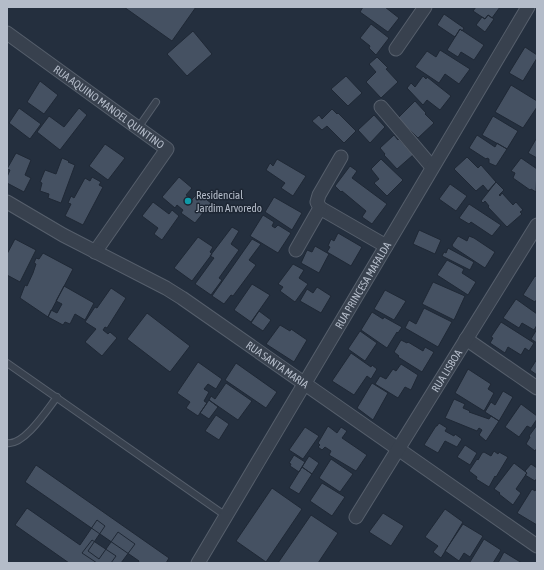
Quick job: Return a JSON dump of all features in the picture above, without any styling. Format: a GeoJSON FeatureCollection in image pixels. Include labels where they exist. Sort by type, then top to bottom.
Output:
{"type":"FeatureCollection","features":[{"type":"Feature","properties":{"kind":"street"},"geometry":{"type":"LineString","coordinates":[[396,49],[425,7]]}},
{"type":"Feature","properties":{"kind":"street","name":"RUA PRINCESA MAFALDA"},"geometry":{"type":"LineString","coordinates":[[198,563],[528,7]]}},
{"type":"Feature","properties":{"kind":"street","name":"RUA AQUINO MANOEL QUINTINO"},"geometry":{"type":"LineString","coordinates":[[7,33],[167,149],[95,252]]}},
{"type":"Feature","properties":{"kind":"street"},"geometry":{"type":"LineString","coordinates":[[381,107],[432,167]]}},
{"type":"Feature","properties":{"kind":"street"},"geometry":{"type":"LineString","coordinates":[[341,157],[319,195],[317,202],[320,208],[386,246]]}},
{"type":"Feature","properties":{"kind":"street","name":"RUA SANTA MARIA"},"geometry":{"type":"LineString","coordinates":[[7,202],[95,252],[177,295],[537,546]]}},
{"type":"Feature","properties":{"kind":"street"},"geometry":{"type":"LineString","coordinates":[[296,250],[320,208]]}},
{"type":"Feature","properties":{"kind":"street","name":"RUA LISBOA"},"geometry":{"type":"LineString","coordinates":[[356,517],[537,225]]}},
{"type":"Feature","properties":{"kind":"street"},"geometry":{"type":"LineString","coordinates":[[466,339],[537,388]]}},
{"type":"Feature","properties":{"kind":"lane"},"geometry":{"type":"LineString","coordinates":[[138,128],[156,102]]}},
{"type":"Feature","properties":{"kind":"lane"},"geometry":{"type":"LineString","coordinates":[[7,363],[226,516]]}},
{"type":"Feature","properties":{"kind":"lane"},"geometry":{"type":"LineString","coordinates":[[7,443],[12,444],[24,438],[57,397]]}},
{"type":"Feature","properties":{"kind":"building"},"geometry":{"type":"Polygon","coordinates":[[[124,7],[196,7],[172,41],[124,7]]]}},
{"type":"Feature","properties":{"kind":"building"},"geometry":{"type":"Polygon","coordinates":[[[363,7],[385,7],[399,18],[388,32],[360,12],[363,7]]]}},
{"type":"Feature","properties":{"kind":"building"},"geometry":{"type":"Polygon","coordinates":[[[476,7],[500,7],[492,18],[488,15],[485,19],[473,11],[476,7]]]}},
{"type":"Feature","properties":{"kind":"building"},"geometry":{"type":"Polygon","coordinates":[[[444,14],[464,28],[462,31],[460,29],[455,37],[437,25],[444,14]]]}},
{"type":"Feature","properties":{"kind":"building"},"geometry":{"type":"Polygon","coordinates":[[[488,15],[494,19],[485,32],[476,25],[482,17],[485,19],[488,15]]]}},
{"type":"Feature","properties":{"kind":"building"},"geometry":{"type":"Polygon","coordinates":[[[371,24],[389,38],[376,55],[369,48],[370,46],[360,38],[371,24]]]}},
{"type":"Feature","properties":{"kind":"building"},"geometry":{"type":"Polygon","coordinates":[[[460,29],[484,45],[474,60],[461,52],[458,57],[447,50],[460,29]]]}},
{"type":"Feature","properties":{"kind":"building"},"geometry":{"type":"Polygon","coordinates":[[[193,31],[212,54],[187,76],[167,54],[193,31]]]}},
{"type":"Feature","properties":{"kind":"building"},"geometry":{"type":"Polygon","coordinates":[[[525,47],[537,55],[537,58],[523,81],[509,73],[525,47]]]}},
{"type":"Feature","properties":{"kind":"building"},"geometry":{"type":"Polygon","coordinates":[[[440,50],[470,69],[459,84],[445,74],[439,83],[415,67],[427,51],[436,57],[440,50]]]}},
{"type":"Feature","properties":{"kind":"building"},"geometry":{"type":"Polygon","coordinates":[[[377,57],[388,68],[386,69],[398,82],[381,98],[366,82],[376,72],[369,64],[377,57]]]}},
{"type":"Feature","properties":{"kind":"building"},"geometry":{"type":"Polygon","coordinates":[[[346,76],[362,93],[348,106],[331,89],[346,76]]]}},
{"type":"Feature","properties":{"kind":"building"},"geometry":{"type":"Polygon","coordinates":[[[423,76],[426,79],[427,77],[451,96],[440,110],[427,100],[423,105],[407,88],[411,83],[415,87],[423,76]]]}},
{"type":"Feature","properties":{"kind":"building"},"geometry":{"type":"Polygon","coordinates":[[[40,81],[58,95],[44,114],[27,102],[40,81]]]}},
{"type":"Feature","properties":{"kind":"building"},"geometry":{"type":"Polygon","coordinates":[[[511,85],[537,101],[537,107],[523,128],[495,112],[511,85]]]}},
{"type":"Feature","properties":{"kind":"building"},"geometry":{"type":"Polygon","coordinates":[[[415,101],[434,123],[418,138],[398,118],[415,101]]]}},
{"type":"Feature","properties":{"kind":"building"},"geometry":{"type":"Polygon","coordinates":[[[19,108],[41,124],[30,139],[9,123],[19,108]]]}},
{"type":"Feature","properties":{"kind":"building"},"geometry":{"type":"Polygon","coordinates":[[[79,108],[87,115],[60,150],[37,132],[49,116],[64,127],[79,108]]]}},
{"type":"Feature","properties":{"kind":"building"},"geometry":{"type":"Polygon","coordinates":[[[332,109],[356,131],[344,143],[327,126],[322,130],[312,121],[319,115],[322,119],[332,109]]]}},
{"type":"Feature","properties":{"kind":"building"},"geometry":{"type":"Polygon","coordinates":[[[374,115],[385,127],[370,143],[358,130],[374,115]]]}},
{"type":"Feature","properties":{"kind":"building"},"geometry":{"type":"Polygon","coordinates":[[[493,116],[518,131],[507,149],[482,135],[493,116]]]}},
{"type":"Feature","properties":{"kind":"building"},"geometry":{"type":"Polygon","coordinates":[[[394,135],[413,155],[397,169],[384,155],[385,154],[380,148],[394,135]]]}},
{"type":"Feature","properties":{"kind":"building"},"geometry":{"type":"Polygon","coordinates":[[[477,135],[495,147],[497,143],[507,149],[496,166],[489,163],[489,159],[486,159],[469,148],[477,135]]]}},
{"type":"Feature","properties":{"kind":"building"},"geometry":{"type":"Polygon","coordinates":[[[537,139],[537,158],[528,153],[537,139]]]}},
{"type":"Feature","properties":{"kind":"building"},"geometry":{"type":"Polygon","coordinates":[[[105,144],[125,158],[108,180],[89,166],[105,144]]]}},
{"type":"Feature","properties":{"kind":"building"},"geometry":{"type":"Polygon","coordinates":[[[16,153],[31,160],[25,175],[31,178],[24,192],[7,183],[7,177],[10,170],[7,169],[16,153]]]}},
{"type":"Feature","properties":{"kind":"building"},"geometry":{"type":"Polygon","coordinates":[[[467,157],[478,168],[481,165],[496,182],[488,191],[483,185],[476,191],[454,169],[467,157]]]}},
{"type":"Feature","properties":{"kind":"building"},"geometry":{"type":"Polygon","coordinates":[[[62,158],[75,165],[61,203],[48,198],[49,194],[40,191],[42,183],[40,182],[45,170],[56,174],[62,158]]]}},
{"type":"Feature","properties":{"kind":"building"},"geometry":{"type":"Polygon","coordinates":[[[521,158],[537,169],[536,192],[531,189],[530,190],[513,178],[515,173],[511,171],[521,158]]]}},
{"type":"Feature","properties":{"kind":"building"},"geometry":{"type":"Polygon","coordinates":[[[277,159],[306,176],[293,196],[281,188],[285,183],[266,170],[270,163],[273,166],[277,159]]]}},
{"type":"Feature","properties":{"kind":"building"},"geometry":{"type":"Polygon","coordinates":[[[381,159],[403,180],[387,196],[374,183],[379,179],[371,169],[381,159]]]}},
{"type":"Feature","properties":{"kind":"building"},"geometry":{"type":"Polygon","coordinates":[[[350,166],[357,171],[352,178],[387,204],[372,224],[362,217],[366,211],[335,186],[350,166]]]}},
{"type":"Feature","properties":{"kind":"building"},"geometry":{"type":"Polygon","coordinates":[[[92,177],[101,182],[99,185],[103,187],[83,225],[65,216],[71,204],[68,203],[71,196],[74,198],[85,178],[90,181],[92,177]]]}},
{"type":"Feature","properties":{"kind":"building","name":"Residencial Jardim Arvoredo"},"geometry":{"type":"Polygon","coordinates":[[[179,177],[192,188],[186,195],[192,199],[198,193],[211,203],[195,223],[181,213],[183,210],[177,205],[175,208],[162,197],[179,177]]]}},
{"type":"Feature","properties":{"kind":"building"},"geometry":{"type":"Polygon","coordinates":[[[496,182],[504,190],[499,195],[500,196],[502,193],[513,205],[516,202],[523,210],[520,212],[522,214],[507,227],[488,207],[489,206],[485,201],[483,203],[481,201],[496,182]]]}},
{"type":"Feature","properties":{"kind":"building"},"geometry":{"type":"Polygon","coordinates":[[[450,184],[467,196],[456,211],[439,199],[450,184]]]}},
{"type":"Feature","properties":{"kind":"building"},"geometry":{"type":"Polygon","coordinates":[[[274,197],[302,213],[292,230],[265,212],[274,197]]]}},
{"type":"Feature","properties":{"kind":"building"},"geometry":{"type":"Polygon","coordinates":[[[153,202],[169,214],[172,210],[179,216],[162,240],[154,234],[158,228],[142,216],[153,202]]]}},
{"type":"Feature","properties":{"kind":"building"},"geometry":{"type":"Polygon","coordinates":[[[469,204],[501,225],[492,236],[471,222],[469,224],[459,218],[469,204]]]}},
{"type":"Feature","properties":{"kind":"building"},"geometry":{"type":"Polygon","coordinates":[[[263,215],[274,222],[272,226],[275,228],[278,225],[291,233],[278,253],[250,236],[263,215]]]}},
{"type":"Feature","properties":{"kind":"building"},"geometry":{"type":"Polygon","coordinates":[[[232,227],[239,231],[231,244],[239,250],[219,278],[222,280],[211,295],[195,284],[214,258],[210,256],[232,227]]]}},
{"type":"Feature","properties":{"kind":"building"},"geometry":{"type":"Polygon","coordinates":[[[419,230],[441,240],[435,254],[413,244],[419,230]]]}},
{"type":"Feature","properties":{"kind":"building"},"geometry":{"type":"Polygon","coordinates":[[[338,233],[362,247],[351,266],[327,252],[330,247],[328,246],[331,239],[334,241],[338,233]]]}},
{"type":"Feature","properties":{"kind":"building"},"geometry":{"type":"Polygon","coordinates":[[[458,236],[467,241],[469,236],[474,238],[495,252],[485,268],[453,247],[452,245],[458,236]]]}},
{"type":"Feature","properties":{"kind":"building"},"geometry":{"type":"Polygon","coordinates":[[[198,237],[213,247],[210,252],[212,254],[192,281],[174,268],[198,237]]]}},
{"type":"Feature","properties":{"kind":"building"},"geometry":{"type":"Polygon","coordinates":[[[15,239],[36,250],[20,282],[7,275],[7,254],[15,239]]]}},
{"type":"Feature","properties":{"kind":"building"},"geometry":{"type":"Polygon","coordinates":[[[252,239],[261,244],[249,260],[256,265],[233,296],[231,295],[224,304],[212,296],[252,239]]]}},
{"type":"Feature","properties":{"kind":"building"},"geometry":{"type":"Polygon","coordinates":[[[315,246],[329,254],[319,273],[301,263],[307,250],[312,252],[315,246]]]}},
{"type":"Feature","properties":{"kind":"building"},"geometry":{"type":"Polygon","coordinates":[[[448,248],[474,262],[470,270],[442,256],[444,252],[446,253],[448,248]]]}},
{"type":"Feature","properties":{"kind":"building"},"geometry":{"type":"Polygon","coordinates":[[[43,253],[73,269],[48,317],[20,298],[25,285],[27,286],[33,273],[36,258],[39,259],[43,253]]]}},
{"type":"Feature","properties":{"kind":"building"},"geometry":{"type":"Polygon","coordinates":[[[447,260],[464,269],[462,273],[476,282],[468,295],[437,275],[447,260]]]}},
{"type":"Feature","properties":{"kind":"building"},"geometry":{"type":"Polygon","coordinates":[[[293,264],[304,270],[299,278],[308,284],[295,302],[280,291],[283,287],[278,284],[293,264]]]}},
{"type":"Feature","properties":{"kind":"building"},"geometry":{"type":"Polygon","coordinates":[[[535,276],[537,277],[537,299],[535,302],[523,295],[535,276]]]}},
{"type":"Feature","properties":{"kind":"building"},"geometry":{"type":"Polygon","coordinates":[[[433,282],[465,296],[454,320],[422,304],[433,282]]]}},
{"type":"Feature","properties":{"kind":"building"},"geometry":{"type":"Polygon","coordinates":[[[252,284],[270,295],[251,322],[234,310],[252,284]]]}},
{"type":"Feature","properties":{"kind":"building"},"geometry":{"type":"Polygon","coordinates":[[[64,286],[94,303],[85,320],[75,314],[70,324],[65,322],[63,325],[48,317],[51,310],[57,313],[62,304],[56,301],[64,286]]]}},
{"type":"Feature","properties":{"kind":"building"},"geometry":{"type":"Polygon","coordinates":[[[317,287],[331,296],[321,313],[300,301],[307,289],[313,293],[317,287]]]}},
{"type":"Feature","properties":{"kind":"building"},"geometry":{"type":"Polygon","coordinates":[[[111,288],[126,298],[107,328],[105,327],[103,330],[108,334],[110,332],[117,338],[102,356],[85,342],[96,329],[85,322],[111,288]]]}},
{"type":"Feature","properties":{"kind":"building"},"geometry":{"type":"Polygon","coordinates":[[[385,290],[406,301],[394,320],[374,309],[385,290]]]}},
{"type":"Feature","properties":{"kind":"building"},"geometry":{"type":"Polygon","coordinates":[[[516,299],[537,314],[537,325],[534,330],[522,323],[519,328],[503,318],[516,299]]]}},
{"type":"Feature","properties":{"kind":"building"},"geometry":{"type":"Polygon","coordinates":[[[424,308],[452,322],[438,347],[405,328],[409,320],[416,324],[424,308]]]}},
{"type":"Feature","properties":{"kind":"building"},"geometry":{"type":"Polygon","coordinates":[[[259,311],[271,320],[263,331],[251,323],[259,311]]]}},
{"type":"Feature","properties":{"kind":"building"},"geometry":{"type":"Polygon","coordinates":[[[372,312],[383,319],[384,317],[402,327],[387,348],[361,330],[372,312]]]}},
{"type":"Feature","properties":{"kind":"building"},"geometry":{"type":"Polygon","coordinates":[[[147,313],[190,346],[170,372],[127,339],[147,313]]]}},
{"type":"Feature","properties":{"kind":"building"},"geometry":{"type":"Polygon","coordinates":[[[501,322],[534,343],[529,351],[525,348],[521,355],[508,347],[505,353],[490,343],[493,338],[491,337],[501,322]]]}},
{"type":"Feature","properties":{"kind":"building"},"geometry":{"type":"Polygon","coordinates":[[[280,325],[290,331],[291,329],[307,340],[294,362],[266,344],[280,325]]]}},
{"type":"Feature","properties":{"kind":"building"},"geometry":{"type":"Polygon","coordinates":[[[537,329],[537,343],[531,339],[537,329]]]}},
{"type":"Feature","properties":{"kind":"building"},"geometry":{"type":"Polygon","coordinates":[[[360,331],[377,343],[365,361],[348,349],[360,331]]]}},
{"type":"Feature","properties":{"kind":"building"},"geometry":{"type":"Polygon","coordinates":[[[401,340],[407,343],[408,342],[423,351],[425,347],[434,352],[422,372],[398,357],[399,356],[394,352],[401,340]]]}},
{"type":"Feature","properties":{"kind":"building"},"geometry":{"type":"Polygon","coordinates":[[[351,353],[371,367],[372,365],[377,369],[371,379],[367,376],[354,395],[332,381],[351,353]]]}},
{"type":"Feature","properties":{"kind":"building"},"geometry":{"type":"Polygon","coordinates":[[[537,359],[537,375],[530,370],[537,359]]]}},
{"type":"Feature","properties":{"kind":"building"},"geometry":{"type":"Polygon","coordinates":[[[198,362],[222,379],[216,389],[208,384],[204,389],[209,392],[204,401],[207,403],[198,416],[186,408],[190,402],[177,393],[198,362]]]}},
{"type":"Feature","properties":{"kind":"building"},"geometry":{"type":"Polygon","coordinates":[[[236,363],[277,392],[266,408],[225,380],[236,363]]]}},
{"type":"Feature","properties":{"kind":"building"},"geometry":{"type":"Polygon","coordinates":[[[401,364],[418,375],[411,390],[405,387],[398,398],[375,384],[380,376],[386,379],[393,369],[396,371],[401,364]]]}},
{"type":"Feature","properties":{"kind":"building"},"geometry":{"type":"Polygon","coordinates":[[[468,369],[491,384],[488,389],[494,393],[484,411],[455,393],[468,369]]]}},
{"type":"Feature","properties":{"kind":"building"},"geometry":{"type":"Polygon","coordinates":[[[226,383],[252,401],[238,420],[209,400],[211,396],[215,399],[226,383]]]}},
{"type":"Feature","properties":{"kind":"building"},"geometry":{"type":"Polygon","coordinates":[[[372,383],[388,393],[373,420],[357,408],[372,383]]]}},
{"type":"Feature","properties":{"kind":"building"},"geometry":{"type":"Polygon","coordinates":[[[503,391],[513,397],[499,421],[485,412],[491,402],[495,405],[503,391]]]}},
{"type":"Feature","properties":{"kind":"building"},"geometry":{"type":"Polygon","coordinates":[[[454,399],[465,404],[463,408],[470,411],[469,412],[489,419],[491,416],[499,421],[486,441],[479,435],[482,430],[479,428],[477,431],[445,418],[454,399]]]}},
{"type":"Feature","properties":{"kind":"building"},"geometry":{"type":"Polygon","coordinates":[[[209,400],[218,407],[209,419],[200,413],[209,400]]]}},
{"type":"Feature","properties":{"kind":"building"},"geometry":{"type":"Polygon","coordinates":[[[521,404],[537,416],[537,419],[531,428],[527,426],[519,437],[505,427],[521,404]]]}},
{"type":"Feature","properties":{"kind":"building"},"geometry":{"type":"Polygon","coordinates":[[[216,415],[229,424],[219,440],[205,431],[216,415]]]}},
{"type":"Feature","properties":{"kind":"building"},"geometry":{"type":"Polygon","coordinates":[[[439,423],[447,428],[445,431],[454,436],[455,434],[462,439],[457,447],[445,441],[438,453],[424,445],[439,423]]]}},
{"type":"Feature","properties":{"kind":"building"},"geometry":{"type":"Polygon","coordinates":[[[537,425],[537,448],[535,451],[526,444],[530,437],[529,436],[537,425]]]}},
{"type":"Feature","properties":{"kind":"building"},"geometry":{"type":"Polygon","coordinates":[[[328,426],[337,433],[341,427],[347,431],[342,438],[367,455],[356,471],[329,455],[331,451],[325,447],[322,450],[318,447],[320,445],[318,443],[328,426]]]}},
{"type":"Feature","properties":{"kind":"building"},"geometry":{"type":"Polygon","coordinates":[[[305,427],[319,436],[303,459],[289,450],[305,427]]]}},
{"type":"Feature","properties":{"kind":"building"},"geometry":{"type":"Polygon","coordinates":[[[465,445],[477,453],[470,465],[457,457],[465,445]]]}},
{"type":"Feature","properties":{"kind":"building"},"geometry":{"type":"Polygon","coordinates":[[[494,451],[508,457],[489,487],[476,479],[477,477],[469,471],[482,453],[484,452],[491,456],[494,451]]]}},
{"type":"Feature","properties":{"kind":"building"},"geometry":{"type":"Polygon","coordinates":[[[294,455],[305,462],[299,472],[290,466],[291,464],[289,463],[294,455]]]}},
{"type":"Feature","properties":{"kind":"building"},"geometry":{"type":"Polygon","coordinates":[[[309,456],[319,463],[312,474],[302,467],[309,456]]]}},
{"type":"Feature","properties":{"kind":"building"},"geometry":{"type":"Polygon","coordinates":[[[331,459],[353,474],[340,492],[319,478],[331,459]]]}},
{"type":"Feature","properties":{"kind":"building"},"geometry":{"type":"Polygon","coordinates":[[[514,463],[527,473],[516,489],[521,493],[513,505],[494,489],[514,463]]]}},
{"type":"Feature","properties":{"kind":"building"},"geometry":{"type":"Polygon","coordinates":[[[531,464],[537,468],[537,478],[535,481],[525,475],[527,473],[525,471],[531,464]]]}},
{"type":"Feature","properties":{"kind":"building"},"geometry":{"type":"Polygon","coordinates":[[[36,465],[169,558],[166,563],[138,563],[139,561],[25,482],[36,465]]]}},
{"type":"Feature","properties":{"kind":"building"},"geometry":{"type":"Polygon","coordinates":[[[302,467],[312,474],[299,494],[289,488],[302,467]]]}},
{"type":"Feature","properties":{"kind":"building"},"geometry":{"type":"Polygon","coordinates":[[[322,483],[345,497],[332,516],[310,501],[322,483]]]}},
{"type":"Feature","properties":{"kind":"building"},"geometry":{"type":"Polygon","coordinates":[[[272,488],[302,509],[266,562],[236,541],[272,488]]]}},
{"type":"Feature","properties":{"kind":"building"},"geometry":{"type":"Polygon","coordinates":[[[537,488],[537,525],[517,513],[532,489],[535,491],[537,488]]]}},
{"type":"Feature","properties":{"kind":"building"},"geometry":{"type":"Polygon","coordinates":[[[27,508],[80,545],[97,520],[105,526],[88,551],[99,559],[118,532],[135,544],[121,563],[69,563],[15,525],[27,508]]]}},
{"type":"Feature","properties":{"kind":"building"},"geometry":{"type":"Polygon","coordinates":[[[445,509],[463,522],[441,558],[433,552],[438,546],[425,537],[445,509]]]}},
{"type":"Feature","properties":{"kind":"building"},"geometry":{"type":"Polygon","coordinates":[[[383,513],[404,526],[391,546],[369,532],[383,513]]]}},
{"type":"Feature","properties":{"kind":"building"},"geometry":{"type":"Polygon","coordinates":[[[311,515],[338,533],[318,563],[278,563],[311,515]]]}},
{"type":"Feature","properties":{"kind":"building"},"geometry":{"type":"Polygon","coordinates":[[[463,524],[483,536],[470,557],[464,553],[459,561],[445,551],[463,524]]]}},
{"type":"Feature","properties":{"kind":"building"},"geometry":{"type":"Polygon","coordinates":[[[484,539],[501,550],[493,563],[471,563],[470,562],[484,539]]]}},
{"type":"Feature","properties":{"kind":"building"},"geometry":{"type":"Polygon","coordinates":[[[92,540],[116,556],[111,563],[97,563],[82,553],[92,540]]]}},
{"type":"Feature","properties":{"kind":"building"},"geometry":{"type":"Polygon","coordinates":[[[504,552],[522,563],[498,563],[504,552]]]}},
{"type":"Feature","properties":{"kind":"place","name":"Residencial Jardim Arvoredo"},"geometry":{"type":"Point","coordinates":[188,201]}}]}
